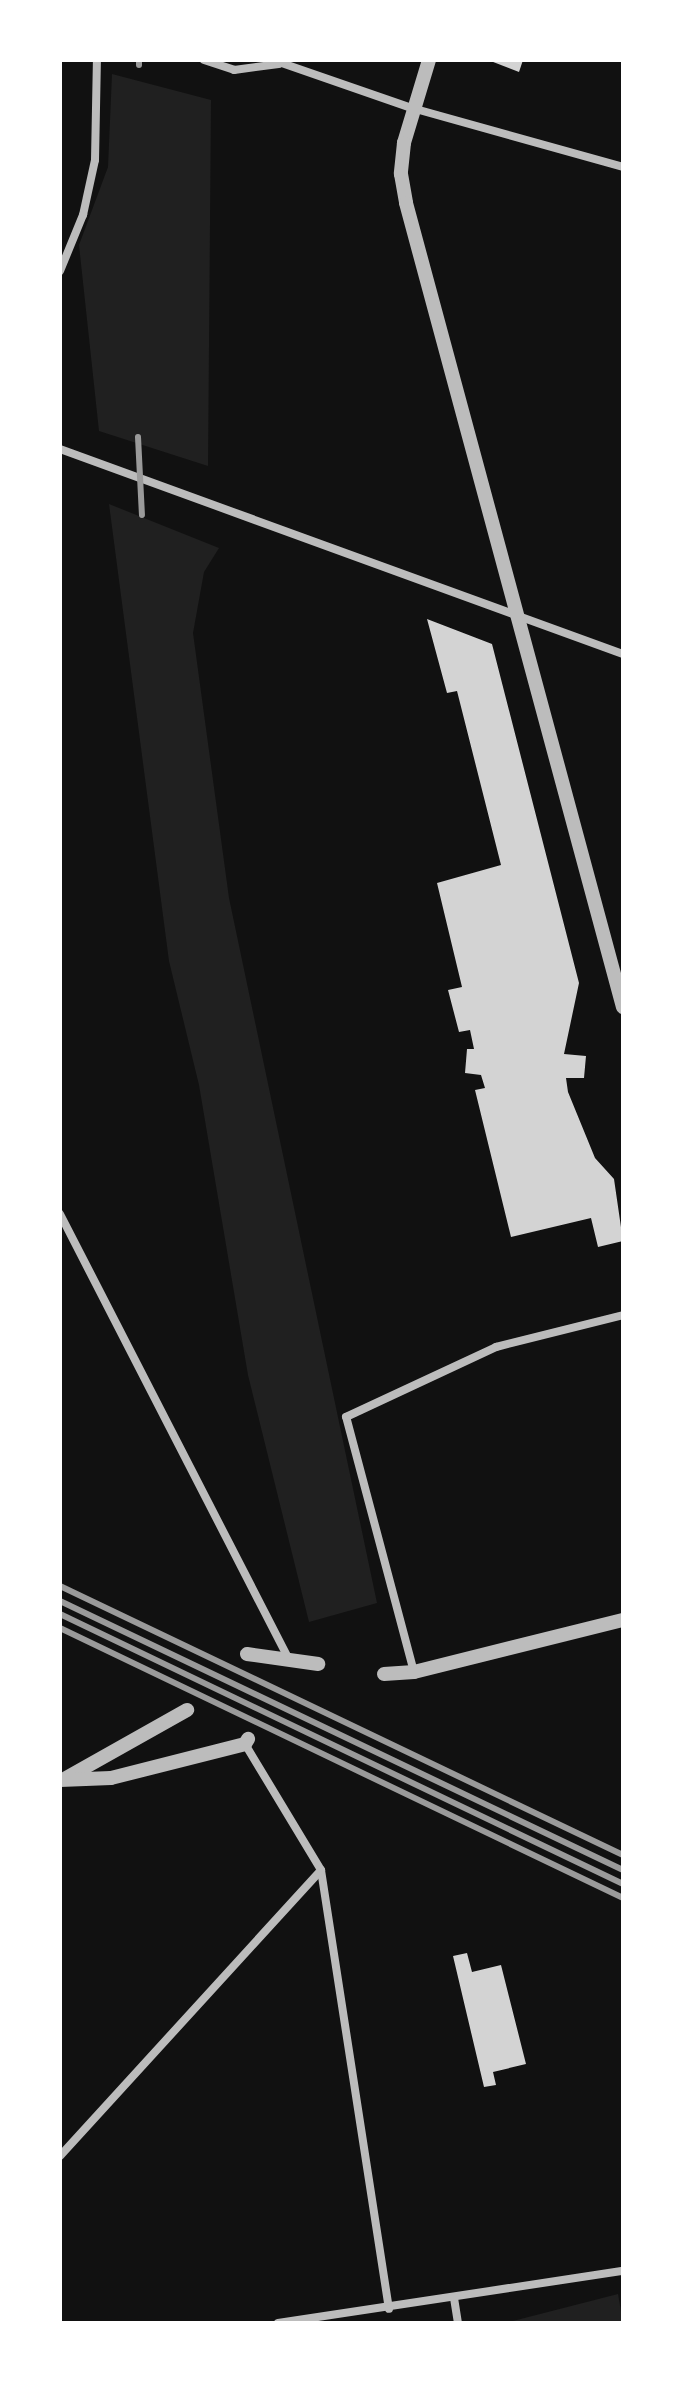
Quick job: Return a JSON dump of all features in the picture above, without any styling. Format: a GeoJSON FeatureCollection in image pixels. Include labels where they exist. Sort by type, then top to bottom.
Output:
{"type":"FeatureCollection","features":[{"type":"Feature","properties":{"kind":"street"},"geometry":{"type":"LineString","coordinates":[[60,271],[83,215],[95,160],[97,60]]}},
{"type":"Feature","properties":{"kind":"street"},"geometry":{"type":"LineString","coordinates":[[204,60],[234,70],[276,62],[412,108],[623,167]]}},
{"type":"Feature","properties":{"kind":"street"},"geometry":{"type":"LineString","coordinates":[[429,60],[412,108],[401,174],[406,203],[623,1007]]}},
{"type":"Feature","properties":{"kind":"street"},"geometry":{"type":"LineString","coordinates":[[60,449],[623,654]]}},
{"type":"Feature","properties":{"kind":"street"},"geometry":{"type":"LineString","coordinates":[[60,1214],[285,1664]]}},
{"type":"Feature","properties":{"kind":"street"},"geometry":{"type":"LineString","coordinates":[[414,1672],[346,1417],[496,1347],[623,1315]]}},
{"type":"Feature","properties":{"kind":"street"},"geometry":{"type":"LineString","coordinates":[[384,1674],[414,1672],[623,1620]]}},
{"type":"Feature","properties":{"kind":"street"},"geometry":{"type":"LineString","coordinates":[[247,1654],[285,1664],[318,1664]]}},
{"type":"Feature","properties":{"kind":"street"},"geometry":{"type":"LineString","coordinates":[[62,1779],[187,1710]]}},
{"type":"Feature","properties":{"kind":"street"},"geometry":{"type":"LineString","coordinates":[[62,1779],[111,1778],[247,1742],[321,1870],[389,2309]]}},
{"type":"Feature","properties":{"kind":"street"},"geometry":{"type":"LineString","coordinates":[[60,2156],[321,1870]]}},
{"type":"Feature","properties":{"kind":"street"},"geometry":{"type":"LineString","coordinates":[[278,2323],[389,2309],[623,2271]]}},
{"type":"Feature","properties":{"kind":"street"},"geometry":{"type":"LineString","coordinates":[[454,2298],[458,2323]]}},
{"type":"Feature","properties":{"kind":"shaded area"},"geometry":{"type":"Polygon","coordinates":[[[112,74],[211,100],[208,466],[99,431],[79,245],[108,167],[112,74]]]}},
{"type":"Feature","properties":{"kind":"shaded area"},"geometry":{"type":"Polygon","coordinates":[[[109,504],[219,548],[204,572],[193,633],[229,898],[377,1603],[309,1622],[248,1375],[199,1085],[169,961],[109,504]]]}},
{"type":"Feature","properties":{"kind":"shaded area"},"geometry":{"type":"Polygon","coordinates":[[[618,2294],[623,2323],[505,2323],[618,2294]]]}},
{"type":"Feature","properties":{"kind":"building"},"geometry":{"type":"Polygon","coordinates":[[[488,60],[523,60],[519,72],[488,60]]]}},
{"type":"Feature","properties":{"kind":"building"},"geometry":{"type":"Polygon","coordinates":[[[427,619],[492,644],[579,983],[564,1054],[586,1056],[584,1078],[566,1078],[568,1092],[595,1158],[614,1179],[623,1241],[598,1247],[591,1218],[511,1237],[475,1090],[485,1088],[481,1075],[465,1073],[467,1049],[474,1049],[470,1030],[459,1032],[448,990],[462,987],[437,883],[501,865],[457,691],[447,693],[427,619]]]}},
{"type":"Feature","properties":{"kind":"building"},"geometry":{"type":"Polygon","coordinates":[[[467,1953],[472,1972],[501,1965],[526,2064],[493,2072],[496,2085],[484,2087],[453,1956],[467,1953]]]}},
{"type":"Feature","properties":{"kind":"railway"},"geometry":{"type":"LineString","coordinates":[[139,60],[139,65]]}},
{"type":"Feature","properties":{"kind":"railway"},"geometry":{"type":"LineString","coordinates":[[138,437],[142,515]]}},
{"type":"Feature","properties":{"kind":"railway"},"geometry":{"type":"LineString","coordinates":[[60,1586],[623,1855]]}},
{"type":"Feature","properties":{"kind":"railway"},"geometry":{"type":"LineString","coordinates":[[60,1601],[623,1870]]}},
{"type":"Feature","properties":{"kind":"railway"},"geometry":{"type":"LineString","coordinates":[[60,1614],[623,1884]]}},
{"type":"Feature","properties":{"kind":"railway"},"geometry":{"type":"LineString","coordinates":[[60,1628],[623,1898]]}}]}
